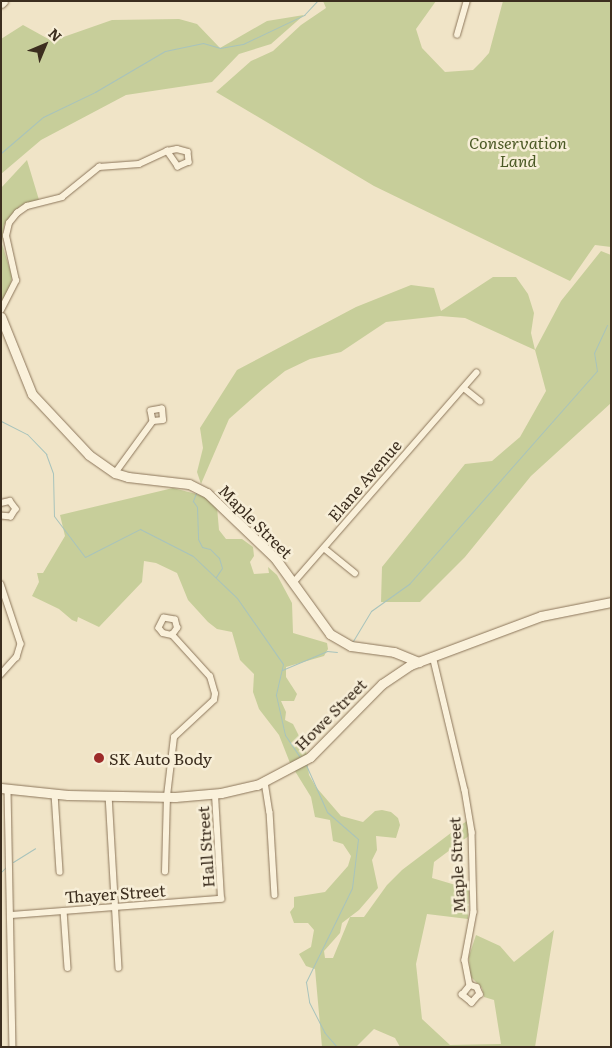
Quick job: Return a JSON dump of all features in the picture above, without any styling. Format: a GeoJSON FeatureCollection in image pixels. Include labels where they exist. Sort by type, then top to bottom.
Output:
{"type":"FeatureCollection","features":[{"type":"Feature","properties":{"kind":"street"},"geometry":{"type":"LineString","coordinates":[[457,35],[460,16],[467,1]]}},
{"type":"Feature","properties":{"kind":"street"},"geometry":{"type":"LineString","coordinates":[[1,310],[16,281],[6,236],[9,223],[17,213],[27,206],[62,197],[96,168],[139,164],[167,151]]}},
{"type":"Feature","properties":{"kind":"street","name":"Maple Street"},"geometry":{"type":"LineString","coordinates":[[1,317],[36,400],[84,451],[115,473],[150,482],[189,484],[207,493],[274,558],[318,620],[339,641],[363,650],[407,655],[419,662]]}},
{"type":"Feature","properties":{"kind":"street","name":"Elane Avenue"},"geometry":{"type":"LineString","coordinates":[[293,583],[476,373]]}},
{"type":"Feature","properties":{"kind":"street"},"geometry":{"type":"LineString","coordinates":[[464,388],[480,401]]}},
{"type":"Feature","properties":{"kind":"street"},"geometry":{"type":"LineString","coordinates":[[115,473],[153,421]]}},
{"type":"Feature","properties":{"kind":"street"},"geometry":{"type":"LineString","coordinates":[[1,502],[12,501],[16,509],[11,517],[1,516]]}},
{"type":"Feature","properties":{"kind":"street"},"geometry":{"type":"LineString","coordinates":[[324,548],[355,573]]}},
{"type":"Feature","properties":{"kind":"street"},"geometry":{"type":"LineString","coordinates":[[1,584],[21,644],[17,657],[1,675]]}},
{"type":"Feature","properties":{"kind":"street","name":"Howe Street"},"geometry":{"type":"LineString","coordinates":[[4,789],[55,794],[167,796],[215,794],[265,782],[310,757],[382,684],[419,662],[541,616],[611,602]]}},
{"type":"Feature","properties":{"kind":"street"},"geometry":{"type":"LineString","coordinates":[[165,872],[167,796],[174,737],[214,700],[215,694],[210,677],[172,635]]}},
{"type":"Feature","properties":{"kind":"street","name":"Maple Street"},"geometry":{"type":"LineString","coordinates":[[433,656],[465,790],[472,832],[474,912],[465,960],[470,985]]}},
{"type":"Feature","properties":{"kind":"street"},"geometry":{"type":"LineString","coordinates":[[265,782],[270,812],[275,896]]}},
{"type":"Feature","properties":{"kind":"street"},"geometry":{"type":"LineString","coordinates":[[4,789],[11,915],[14,1047]]}},
{"type":"Feature","properties":{"kind":"street"},"geometry":{"type":"LineString","coordinates":[[55,794],[60,872]]}},
{"type":"Feature","properties":{"kind":"street","name":"Hall Street"},"geometry":{"type":"LineString","coordinates":[[215,794],[221,899]]}},
{"type":"Feature","properties":{"kind":"street"},"geometry":{"type":"LineString","coordinates":[[109,795],[118,968]]}},
{"type":"Feature","properties":{"kind":"street","name":"Thayer Street"},"geometry":{"type":"LineString","coordinates":[[11,915],[221,899]]}},
{"type":"Feature","properties":{"kind":"street"},"geometry":{"type":"LineString","coordinates":[[64,911],[68,968]]}},
{"type":"Feature","properties":{"kind":"green space","name":"Conservation Land"},"geometry":{"type":"Polygon","coordinates":[[[323,1],[436,1],[416,29],[422,48],[445,72],[473,70],[489,53],[503,1],[611,1],[611,247],[595,245],[570,281],[374,186],[216,92],[251,61],[273,51],[301,25],[326,8],[323,1]]]}},
{"type":"Feature","properties":{"kind":"green space"},"geometry":{"type":"Polygon","coordinates":[[[304,15],[271,44],[239,54],[212,82],[126,95],[41,140],[1,174],[1,39],[23,25],[52,41],[112,20],[179,19],[197,24],[220,48],[267,21],[304,15]]]}},
{"type":"Feature","properties":{"kind":"green space"},"geometry":{"type":"Polygon","coordinates":[[[27,160],[39,200],[20,206],[4,225],[2,244],[12,276],[10,288],[1,302],[1,188],[27,160]]]}},
{"type":"Feature","properties":{"kind":"green space"},"geometry":{"type":"Polygon","coordinates":[[[601,251],[611,255],[611,403],[531,476],[465,557],[420,602],[381,602],[382,567],[465,464],[492,461],[520,437],[546,391],[535,350],[561,301],[601,251]]]}},
{"type":"Feature","properties":{"kind":"green space"},"geometry":{"type":"Polygon","coordinates":[[[493,277],[516,277],[528,294],[534,313],[531,333],[535,350],[465,318],[440,316],[386,322],[341,352],[310,359],[285,371],[264,388],[229,419],[201,484],[197,472],[203,448],[200,428],[237,370],[356,307],[411,285],[434,288],[441,311],[493,277]]]}},
{"type":"Feature","properties":{"kind":"green space"},"geometry":{"type":"Polygon","coordinates":[[[173,488],[204,496],[217,507],[219,530],[226,539],[242,539],[253,547],[254,556],[250,562],[254,574],[269,573],[268,567],[277,575],[292,603],[293,633],[327,643],[328,649],[324,656],[286,667],[286,677],[297,694],[294,701],[281,701],[286,712],[285,720],[293,724],[306,750],[309,775],[316,787],[341,816],[363,822],[375,811],[382,810],[391,812],[398,818],[400,825],[396,838],[376,836],[377,850],[372,860],[378,888],[359,910],[342,923],[340,933],[324,951],[325,958],[333,958],[350,917],[364,917],[387,885],[402,870],[468,820],[470,835],[434,862],[432,878],[469,889],[468,919],[427,914],[416,964],[422,1019],[450,1045],[501,1044],[494,1000],[484,997],[482,988],[470,976],[469,956],[476,935],[500,946],[514,962],[554,930],[535,1047],[400,1047],[395,1038],[374,1029],[356,1047],[322,1047],[315,969],[306,966],[299,954],[311,947],[314,930],[308,923],[294,923],[290,912],[294,907],[294,897],[325,892],[348,866],[351,856],[343,844],[333,841],[330,820],[315,817],[311,797],[290,763],[279,735],[259,709],[253,692],[254,674],[240,660],[232,632],[217,629],[208,622],[188,600],[177,573],[156,563],[144,561],[142,582],[99,627],[78,617],[77,622],[72,620],[59,609],[32,596],[39,582],[37,573],[43,573],[65,536],[60,515],[173,488]]]}},
{"type":"Feature","properties":{"kind":"waterway"},"geometry":{"type":"LineString","coordinates":[[1,153],[43,117],[95,92],[165,51],[203,43],[220,48],[243,44],[304,15],[317,1]]}},
{"type":"Feature","properties":{"kind":"waterway"},"geometry":{"type":"LineString","coordinates":[[353,641],[371,611],[409,584],[597,371],[594,353],[607,325]]}},
{"type":"Feature","properties":{"kind":"waterway"},"geometry":{"type":"LineString","coordinates":[[1,421],[27,434],[46,454],[53,473],[54,516],[85,557],[140,529],[193,556],[237,598],[283,664],[276,695],[285,735],[300,757]]}},
{"type":"Feature","properties":{"kind":"waterway"},"geometry":{"type":"LineString","coordinates":[[196,493],[193,501],[197,507],[198,539],[202,547],[210,549],[219,558],[222,568],[216,577]]}},
{"type":"Feature","properties":{"kind":"waterway"},"geometry":{"type":"LineString","coordinates":[[282,670],[327,651],[337,652]]}},
{"type":"Feature","properties":{"kind":"waterway"},"geometry":{"type":"LineString","coordinates":[[306,765],[327,812],[358,839],[352,888],[306,982],[309,1002],[324,1032],[337,1047]]}},
{"type":"Feature","properties":{"kind":"waterway"},"geometry":{"type":"LineString","coordinates":[[13,862],[35,848]]}},
{"type":"Feature","properties":{"kind":"waterway"},"geometry":{"type":"LineString","coordinates":[[1,872],[5,868]]}},
{"type":"Feature","properties":{"kind":"place","name":"SK Auto Body"},"geometry":{"type":"Point","coordinates":[99,758]}}]}
